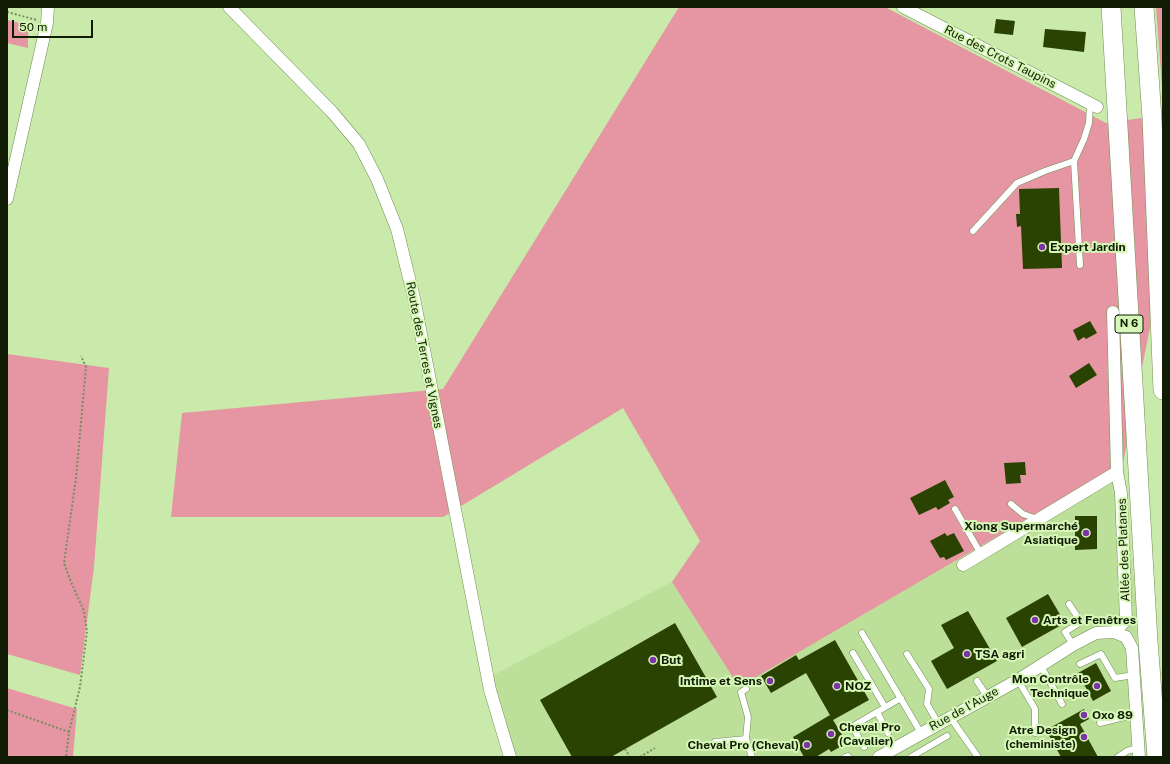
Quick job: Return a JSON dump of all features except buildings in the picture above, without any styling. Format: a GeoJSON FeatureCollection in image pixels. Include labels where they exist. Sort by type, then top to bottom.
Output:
{"type":"FeatureCollection","features":[{"type":"Feature","properties":{"kind":"main road","name":"N 6"},"geometry":{"type":"LineString","coordinates":[[1111,7],[1148,641],[1157,757]]}},
{"type":"Feature","properties":{"kind":"main road","name":"N 6"},"geometry":{"type":"LineString","coordinates":[[1144,7],[1152,126],[1163,390]]}},
{"type":"Feature","properties":{"kind":"main road"},"geometry":{"type":"LineString","coordinates":[[1142,754],[1143,668],[1148,641]]}},
{"type":"Feature","properties":{"kind":"street"},"geometry":{"type":"LineString","coordinates":[[7,199],[47,23],[48,7]]}},
{"type":"Feature","properties":{"kind":"street","name":"Route des Terres et Vignes"},"geometry":{"type":"LineString","coordinates":[[229,7],[332,112],[359,144],[377,179],[397,229],[414,298],[490,690],[510,757]]}},
{"type":"Feature","properties":{"kind":"street","name":"Rue des Crots Taupins"},"geometry":{"type":"LineString","coordinates":[[904,7],[1094,105]]}},
{"type":"Feature","properties":{"kind":"street","name":"Allée des Platanes"},"geometry":{"type":"LineString","coordinates":[[1113,312],[1117,472],[1122,494],[1126,620],[1114,632]]}},
{"type":"Feature","properties":{"kind":"street"},"geometry":{"type":"LineString","coordinates":[[963,564],[1117,472]]}},
{"type":"Feature","properties":{"kind":"street"},"geometry":{"type":"LineString","coordinates":[[1114,632],[1126,636],[1132,648],[1137,714],[1142,754]]}},
{"type":"Feature","properties":{"kind":"street","name":"Rue de l'Auge"},"geometry":{"type":"LineString","coordinates":[[879,757],[892,754],[921,733],[1018,680],[1073,645],[1096,633],[1114,632]]}},
{"type":"Feature","properties":{"kind":"lane"},"geometry":{"type":"LineString","coordinates":[[1080,265],[1074,161],[1084,139],[1094,105]]}},
{"type":"Feature","properties":{"kind":"lane"},"geometry":{"type":"LineString","coordinates":[[973,231],[1017,183],[1074,161]]}},
{"type":"Feature","properties":{"kind":"lane"},"geometry":{"type":"LineString","coordinates":[[1011,504],[1023,514],[1037,519]]}},
{"type":"Feature","properties":{"kind":"lane"},"geometry":{"type":"LineString","coordinates":[[954,509],[981,554]]}},
{"type":"Feature","properties":{"kind":"lane"},"geometry":{"type":"LineString","coordinates":[[1069,604],[1081,622],[1065,632],[1073,645]]}},
{"type":"Feature","properties":{"kind":"lane"},"geometry":{"type":"LineString","coordinates":[[862,633],[921,733]]}},
{"type":"Feature","properties":{"kind":"lane"},"geometry":{"type":"LineString","coordinates":[[852,653],[885,707]]}},
{"type":"Feature","properties":{"kind":"lane"},"geometry":{"type":"LineString","coordinates":[[907,654],[929,689],[927,704],[938,723]]}},
{"type":"Feature","properties":{"kind":"lane"},"geometry":{"type":"LineString","coordinates":[[1080,664],[1101,654],[1115,678],[1134,675]]}},
{"type":"Feature","properties":{"kind":"lane"},"geometry":{"type":"LineString","coordinates":[[1041,666],[1062,704]]}},
{"type":"Feature","properties":{"kind":"lane"},"geometry":{"type":"LineString","coordinates":[[977,680],[987,696]]}},
{"type":"Feature","properties":{"kind":"lane"},"geometry":{"type":"LineString","coordinates":[[1018,680],[1035,709],[1035,733]]}},
{"type":"Feature","properties":{"kind":"lane"},"geometry":{"type":"LineString","coordinates":[[746,689],[741,692],[748,717],[746,739],[749,756]]}},
{"type":"Feature","properties":{"kind":"lane"},"geometry":{"type":"LineString","coordinates":[[864,747],[850,727],[901,698]]}},
{"type":"Feature","properties":{"kind":"lane"},"geometry":{"type":"LineString","coordinates":[[877,712],[888,733]]}},
{"type":"Feature","properties":{"kind":"lane"},"geometry":{"type":"LineString","coordinates":[[1100,723],[1137,714]]}},
{"type":"Feature","properties":{"kind":"lane"},"geometry":{"type":"LineString","coordinates":[[950,717],[978,757]]}},
{"type":"Feature","properties":{"kind":"lane"},"geometry":{"type":"LineString","coordinates":[[912,757],[947,736]]}},
{"type":"Feature","properties":{"kind":"lane"},"geometry":{"type":"LineString","coordinates":[[714,742],[746,739]]}},
{"type":"Feature","properties":{"kind":"lane"},"geometry":{"type":"LineString","coordinates":[[1118,757],[1126,751],[1142,754]]}},
{"type":"Feature","properties":{"kind":"path"},"geometry":{"type":"LineString","coordinates":[[7,12],[47,23]]}},
{"type":"Feature","properties":{"kind":"path"},"geometry":{"type":"LineString","coordinates":[[66,757],[69,732],[80,688],[87,631],[84,611],[64,563],[76,478],[86,367],[81,356]]}},
{"type":"Feature","properties":{"kind":"path"},"geometry":{"type":"LineString","coordinates":[[7,710],[69,732]]}},
{"type":"Feature","properties":{"kind":"path"},"geometry":{"type":"LineString","coordinates":[[640,757],[655,748]]}},
{"type":"Feature","properties":{"kind":"path"},"geometry":{"type":"LineString","coordinates":[[625,749],[630,757]]}},
{"type":"Feature","properties":{"kind":"shaded area"},"geometry":{"type":"Polygon","coordinates":[[[679,7],[885,7],[1106,123],[1163,115],[1163,262],[1123,463],[739,687],[672,582],[700,541],[623,408],[443,517],[171,517],[182,413],[443,389],[679,7]]]}},
{"type":"Feature","properties":{"kind":"shaded area"},"geometry":{"type":"Polygon","coordinates":[[[1156,7],[1163,7],[1163,99],[1156,7]]]}},
{"type":"Feature","properties":{"kind":"shaded area"},"geometry":{"type":"Polygon","coordinates":[[[7,20],[28,25],[28,48],[7,43],[7,20]]]}},
{"type":"Feature","properties":{"kind":"shaded area"},"geometry":{"type":"Polygon","coordinates":[[[7,354],[109,368],[94,567],[80,675],[7,654],[7,354]]]}},
{"type":"Feature","properties":{"kind":"shaded area"},"geometry":{"type":"Polygon","coordinates":[[[1123,463],[1136,605],[1140,757],[507,757],[482,681],[672,582],[739,687],[1123,463]]]}},
{"type":"Feature","properties":{"kind":"shaded area"},"geometry":{"type":"Polygon","coordinates":[[[7,688],[77,709],[73,757],[7,757],[7,688]]]}},
{"type":"Feature","properties":{"kind":"place","name":"Expert Jardin"},"geometry":{"type":"Point","coordinates":[1042,247]}},
{"type":"Feature","properties":{"kind":"place","name":"Xiong Supermarché Asiatique"},"geometry":{"type":"Point","coordinates":[1086,533]}},
{"type":"Feature","properties":{"kind":"place","name":"Arts et Fenêtres"},"geometry":{"type":"Point","coordinates":[1035,620]}},
{"type":"Feature","properties":{"kind":"place","name":"TSA agri"},"geometry":{"type":"Point","coordinates":[967,654]}},
{"type":"Feature","properties":{"kind":"place","name":"But"},"geometry":{"type":"Point","coordinates":[653,660]}},
{"type":"Feature","properties":{"kind":"place","name":"Intime et Sens"},"geometry":{"type":"Point","coordinates":[770,681]}},
{"type":"Feature","properties":{"kind":"place","name":"NOZ"},"geometry":{"type":"Point","coordinates":[837,686]}},
{"type":"Feature","properties":{"kind":"place","name":"Mon Contrôle Technique"},"geometry":{"type":"Point","coordinates":[1097,686]}},
{"type":"Feature","properties":{"kind":"place","name":"Oxo 89"},"geometry":{"type":"Point","coordinates":[1084,715]}},
{"type":"Feature","properties":{"kind":"place","name":"Cheval Pro (Cavalier)"},"geometry":{"type":"Point","coordinates":[831,734]}},
{"type":"Feature","properties":{"kind":"place","name":"Atre Design (cheministe)"},"geometry":{"type":"Point","coordinates":[1084,737]}},
{"type":"Feature","properties":{"kind":"place","name":"Cheval Pro (Cheval)"},"geometry":{"type":"Point","coordinates":[807,745]}}]}
